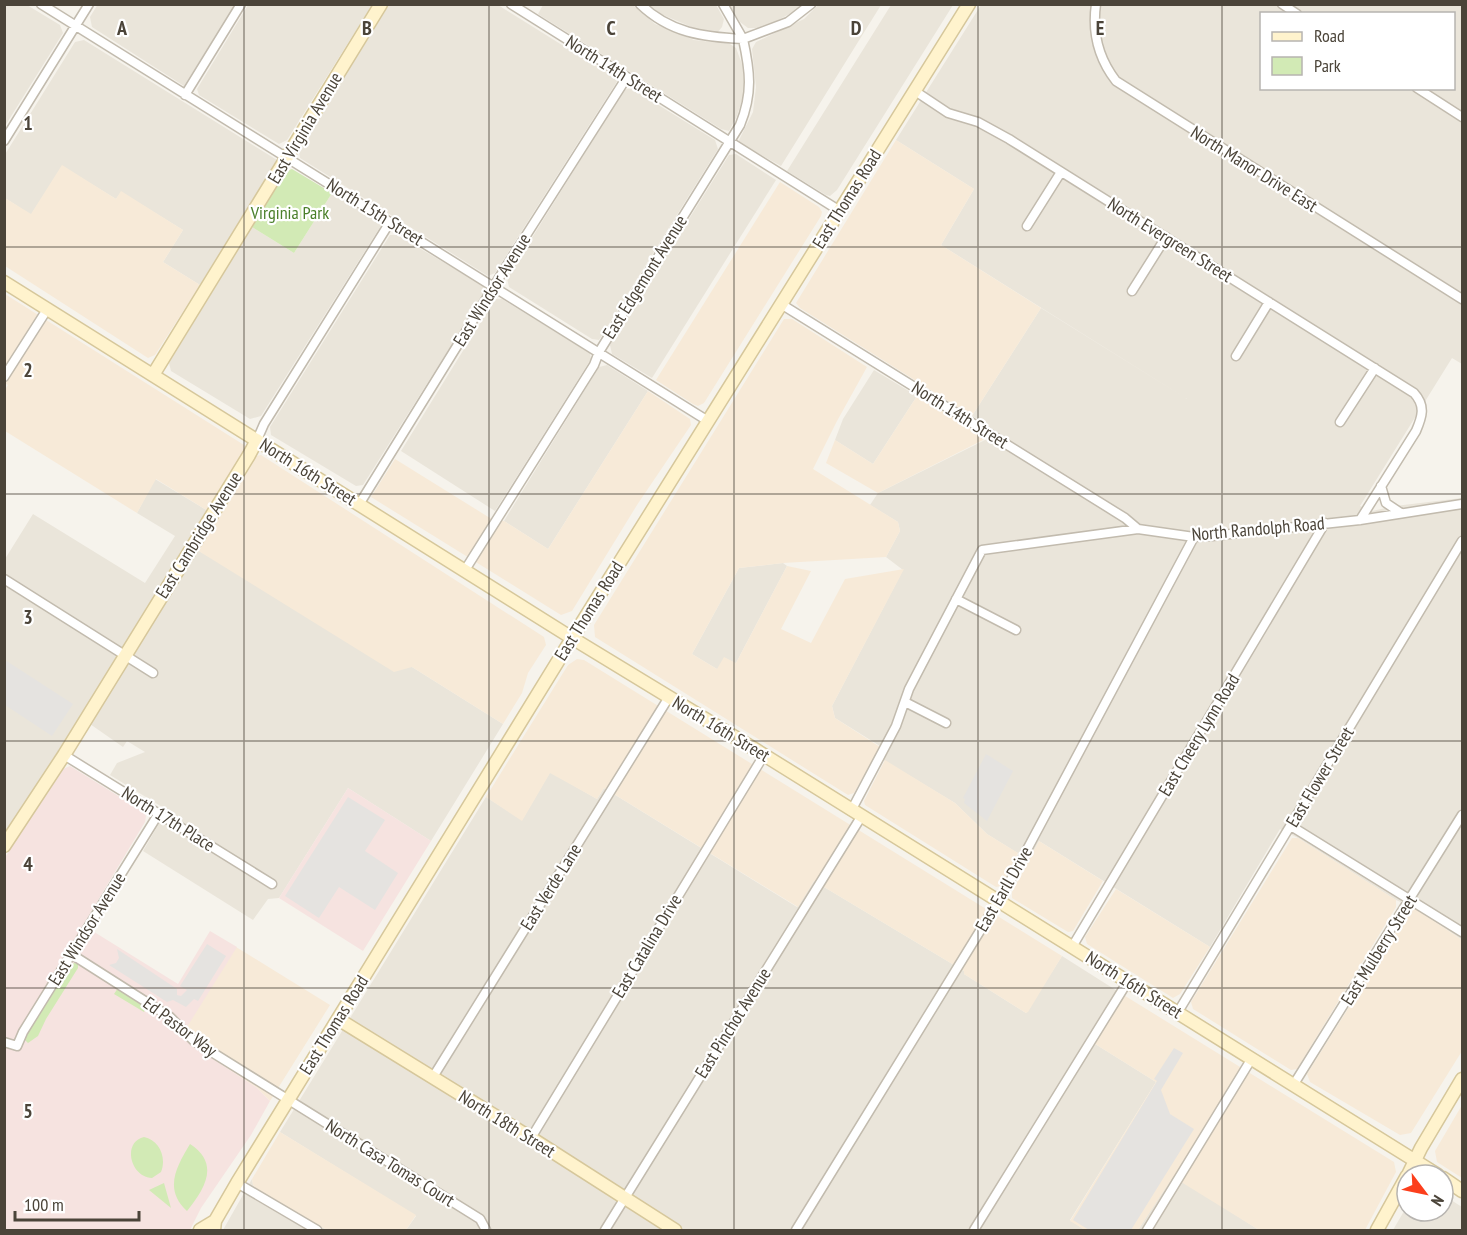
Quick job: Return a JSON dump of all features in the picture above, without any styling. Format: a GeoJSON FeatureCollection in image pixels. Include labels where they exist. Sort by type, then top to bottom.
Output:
{"type":"FeatureCollection","features":[{"type":"Feature","properties":{"kind":"main road","name":"East Virginia Avenue"},"geometry":{"type":"LineString","coordinates":[[153,375],[381,4]]}},
{"type":"Feature","properties":{"kind":"main road","name":"East Thomas Road"},"geometry":{"type":"LineString","coordinates":[[200,1230],[214,1226],[237,1183],[572,638],[969,4]]}},
{"type":"Feature","properties":{"kind":"main road","name":"North 16th Street"},"geometry":{"type":"LineString","coordinates":[[4,282],[360,503],[572,638],[1420,1163]]}},
{"type":"Feature","properties":{"kind":"main road","name":"East Cambridge Avenue"},"geometry":{"type":"LineString","coordinates":[[4,846],[64,755],[257,440]]}},
{"type":"Feature","properties":{"kind":"main road","name":"North 18th Street"},"geometry":{"type":"LineString","coordinates":[[338,1018],[675,1230]]}},
{"type":"Feature","properties":{"kind":"main road"},"geometry":{"type":"LineString","coordinates":[[1414,1163],[1462,1079]]}},
{"type":"Feature","properties":{"kind":"main road"},"geometry":{"type":"LineString","coordinates":[[1377,1230],[1395,1198]]}},
{"type":"Feature","properties":{"kind":"street","name":"North 15th Street"},"geometry":{"type":"LineString","coordinates":[[41,4],[708,421]]}},
{"type":"Feature","properties":{"kind":"street"},"geometry":{"type":"LineString","coordinates":[[4,141],[89,4]]}},
{"type":"Feature","properties":{"kind":"street"},"geometry":{"type":"LineString","coordinates":[[185,95],[241,4]]}},
{"type":"Feature","properties":{"kind":"street","name":"North 14th Street"},"geometry":{"type":"LineString","coordinates":[[511,4],[840,211]]}},
{"type":"Feature","properties":{"kind":"street"},"geometry":{"type":"LineString","coordinates":[[640,4],[654,17],[676,28],[703,36],[743,39],[788,22],[811,4]]}},
{"type":"Feature","properties":{"kind":"street"},"geometry":{"type":"LineString","coordinates":[[723,4],[743,39]]}},
{"type":"Feature","properties":{"kind":"street","name":"North Manor Drive East"},"geometry":{"type":"LineString","coordinates":[[1096,4],[1094,24],[1097,40],[1108,70],[1116,81],[1462,299]]}},
{"type":"Feature","properties":{"kind":"street","name":"East Edgemont Avenue"},"geometry":{"type":"LineString","coordinates":[[465,570],[730,142],[748,105],[749,67],[743,39]]}},
{"type":"Feature","properties":{"kind":"street","name":"East Windsor Avenue"},"geometry":{"type":"LineString","coordinates":[[360,503],[627,77]]}},
{"type":"Feature","properties":{"kind":"street"},"geometry":{"type":"LineString","coordinates":[[1420,90],[1462,117]]}},
{"type":"Feature","properties":{"kind":"street","name":"North Evergreen Street"},"geometry":{"type":"LineString","coordinates":[[915,91],[948,113],[978,122],[997,133],[1406,387],[1420,399],[1421,419],[1381,486]]}},
{"type":"Feature","properties":{"kind":"street"},"geometry":{"type":"LineString","coordinates":[[1028,226],[1061,172]]}},
{"type":"Feature","properties":{"kind":"street","name":"East Cambridge Avenue"},"geometry":{"type":"LineString","coordinates":[[257,440],[270,414],[390,222]]}},
{"type":"Feature","properties":{"kind":"street"},"geometry":{"type":"LineString","coordinates":[[1131,291],[1166,237]]}},
{"type":"Feature","properties":{"kind":"street"},"geometry":{"type":"LineString","coordinates":[[1236,356],[1269,302]]}},
{"type":"Feature","properties":{"kind":"street","name":"North 14th Street"},"geometry":{"type":"LineString","coordinates":[[781,304],[1125,518],[1138,529]]}},
{"type":"Feature","properties":{"kind":"street"},"geometry":{"type":"LineString","coordinates":[[4,377],[48,308]]}},
{"type":"Feature","properties":{"kind":"street"},"geometry":{"type":"LineString","coordinates":[[1340,422],[1375,368]]}},
{"type":"Feature","properties":{"kind":"street"},"geometry":{"type":"LineString","coordinates":[[1381,486],[1386,503],[1402,513]]}},
{"type":"Feature","properties":{"kind":"street"},"geometry":{"type":"LineString","coordinates":[[1360,520],[1381,486]]}},
{"type":"Feature","properties":{"kind":"street","name":"North Randolph Road"},"geometry":{"type":"LineString","coordinates":[[982,550],[1138,529],[1194,537],[1360,520],[1462,504]]}},
{"type":"Feature","properties":{"kind":"street","name":"East Cheery Lynn Road"},"geometry":{"type":"LineString","coordinates":[[1072,947],[1325,523]]}},
{"type":"Feature","properties":{"kind":"street","name":"East Earll Drive"},"geometry":{"type":"LineString","coordinates":[[796,1230],[999,901],[1194,537]]}},
{"type":"Feature","properties":{"kind":"street","name":"East Flower Street"},"geometry":{"type":"LineString","coordinates":[[1178,1012],[1462,541]]}},
{"type":"Feature","properties":{"kind":"street","name":"East Pinchot Avenue"},"geometry":{"type":"LineString","coordinates":[[605,1230],[856,814],[917,673],[982,550]]}},
{"type":"Feature","properties":{"kind":"street"},"geometry":{"type":"LineString","coordinates":[[4,579],[153,673]]}},
{"type":"Feature","properties":{"kind":"street"},"geometry":{"type":"LineString","coordinates":[[956,599],[1016,630]]}},
{"type":"Feature","properties":{"kind":"street","name":"East Verde Lane"},"geometry":{"type":"LineString","coordinates":[[433,1077],[669,697]]}},
{"type":"Feature","properties":{"kind":"street"},"geometry":{"type":"LineString","coordinates":[[905,702],[946,723]]}},
{"type":"Feature","properties":{"kind":"street","name":"North 17th Place"},"geometry":{"type":"LineString","coordinates":[[64,755],[272,884]]}},
{"type":"Feature","properties":{"kind":"street","name":"East Catalina Drive"},"geometry":{"type":"LineString","coordinates":[[531,1138],[764,755]]}},
{"type":"Feature","properties":{"kind":"street","name":"East Windsor Avenue"},"geometry":{"type":"LineString","coordinates":[[4,1042],[17,1046],[23,1032],[159,813]]}},
{"type":"Feature","properties":{"kind":"street","name":"East Mulberry Street"},"geometry":{"type":"LineString","coordinates":[[1294,1084],[1462,815]]}},
{"type":"Feature","properties":{"kind":"street"},"geometry":{"type":"LineString","coordinates":[[1291,826],[1462,932]]}},
{"type":"Feature","properties":{"kind":"street","name":"Ed Pastor Way"},"geometry":{"type":"LineString","coordinates":[[71,954],[163,1012],[194,1041],[288,1101]]}},
{"type":"Feature","properties":{"kind":"street"},"geometry":{"type":"LineString","coordinates":[[974,1230],[1128,981]]}},
{"type":"Feature","properties":{"kind":"street"},"geometry":{"type":"LineString","coordinates":[[1147,1230],[1252,1058]]}},
{"type":"Feature","properties":{"kind":"street","name":"North Casa Tomas Court"},"geometry":{"type":"LineString","coordinates":[[288,1101],[480,1219],[486,1230]]}},
{"type":"Feature","properties":{"kind":"street"},"geometry":{"type":"LineString","coordinates":[[237,1183],[317,1230]]}},
{"type":"Feature","properties":{"kind":"shaded area"},"geometry":{"type":"Polygon","coordinates":[[[5,4],[27,5],[60,25],[63,33],[5,126],[5,4]]]}},
{"type":"Feature","properties":{"kind":"shaded area"},"geometry":{"type":"Polygon","coordinates":[[[98,4],[235,5],[184,86],[92,27],[90,17],[98,4]]]}},
{"type":"Feature","properties":{"kind":"shaded area"},"geometry":{"type":"Polygon","coordinates":[[[248,5],[372,5],[287,140],[279,144],[199,95],[197,89],[248,5]]]}},
{"type":"Feature","properties":{"kind":"shaded area"},"geometry":{"type":"Polygon","coordinates":[[[389,5],[498,5],[618,80],[495,273],[488,276],[300,158],[299,150],[389,5]]]}},
{"type":"Feature","properties":{"kind":"shaded area"},"geometry":{"type":"Polygon","coordinates":[[[543,5],[633,5],[655,24],[694,40],[730,44],[736,48],[742,64],[745,91],[737,116],[729,131],[721,129],[538,14],[543,5]]]}},
{"type":"Feature","properties":{"kind":"shaded area"},"geometry":{"type":"Polygon","coordinates":[[[649,5],[716,5],[724,19],[717,33],[701,31],[661,14],[649,5]]]}},
{"type":"Feature","properties":{"kind":"shaded area"},"geometry":{"type":"Polygon","coordinates":[[[729,5],[801,5],[795,11],[763,28],[748,28],[740,22],[729,5]]]}},
{"type":"Feature","properties":{"kind":"shaded area"},"geometry":{"type":"Polygon","coordinates":[[[818,5],[881,5],[781,166],[738,142],[753,112],[756,87],[752,49],[756,42],[804,19],[818,5]]]}},
{"type":"Feature","properties":{"kind":"shaded area"},"geometry":{"type":"Polygon","coordinates":[[[891,5],[953,5],[837,190],[830,196],[826,195],[787,171],[891,5]]]}},
{"type":"Feature","properties":{"kind":"shaded area"},"geometry":{"type":"Polygon","coordinates":[[[981,5],[1462,5],[1462,364],[1452,358],[1360,506],[1372,511],[1462,498],[1462,940],[1416,909],[1396,900],[1280,829],[1210,947],[1039,841],[1029,860],[987,834],[955,803],[875,755],[880,746],[835,718],[832,706],[903,570],[886,557],[900,531],[898,522],[870,505],[878,493],[987,439],[977,432],[983,422],[972,416],[1041,308],[1187,399],[941,245],[974,189],[896,140],[981,5]]]}},
{"type":"Feature","properties":{"kind":"shaded area"},"geometry":{"type":"Polygon","coordinates":[[[84,40],[277,160],[200,285],[163,262],[183,230],[121,192],[116,199],[62,166],[31,215],[5,198],[4,156],[75,42],[84,40]]]}},
{"type":"Feature","properties":{"kind":"shaded area"},"geometry":{"type":"Polygon","coordinates":[[[631,88],[715,140],[718,149],[599,340],[592,339],[509,287],[507,278],[624,90],[631,88]]]}},
{"type":"Feature","properties":{"kind":"shaded area"},"geometry":{"type":"Polygon","coordinates":[[[896,140],[974,189],[941,245],[1041,308],[972,416],[800,308],[796,303],[896,140]]]}},
{"type":"Feature","properties":{"kind":"shaded area"},"geometry":{"type":"Polygon","coordinates":[[[736,154],[776,180],[652,378],[612,354],[610,345],[729,155],[736,154]]]}},
{"type":"Feature","properties":{"kind":"shaded area"},"geometry":{"type":"Polygon","coordinates":[[[62,165],[116,199],[121,191],[183,230],[163,262],[200,285],[155,355],[148,358],[5,266],[5,198],[31,214],[62,165]]]}},
{"type":"Feature","properties":{"kind":"shaded area"},"geometry":{"type":"Polygon","coordinates":[[[780,182],[819,207],[822,212],[821,216],[704,403],[698,406],[656,380],[780,182]]]}},
{"type":"Feature","properties":{"kind":"shaded area"},"geometry":{"type":"Polygon","coordinates":[[[332,193],[382,224],[261,416],[250,419],[171,371],[169,363],[252,227],[294,253],[332,193]]]}},
{"type":"Feature","properties":{"kind":"shaded area"},"geometry":{"type":"Polygon","coordinates":[[[390,235],[397,235],[484,286],[483,295],[363,485],[356,486],[271,435],[270,427],[390,235]]]}},
{"type":"Feature","properties":{"kind":"shaded area"},"geometry":{"type":"Polygon","coordinates":[[[5,294],[247,448],[208,511],[156,479],[137,513],[5,431],[4,391],[8,385],[4,383],[5,294]]]}},
{"type":"Feature","properties":{"kind":"shaded area"},"geometry":{"type":"Polygon","coordinates":[[[495,299],[502,299],[590,353],[591,359],[495,511],[401,451],[495,299]]]}},
{"type":"Feature","properties":{"kind":"shaded area"},"geometry":{"type":"Polygon","coordinates":[[[784,319],[792,319],[867,367],[813,469],[898,522],[900,531],[886,557],[739,568],[692,654],[717,669],[724,657],[736,663],[787,566],[811,571],[781,629],[811,643],[845,579],[904,569],[832,706],[835,718],[880,747],[854,793],[848,795],[595,637],[594,625],[784,319]]]}},
{"type":"Feature","properties":{"kind":"shaded area"},"geometry":{"type":"Polygon","coordinates":[[[607,365],[648,391],[548,549],[504,521],[599,367],[607,365]]]}},
{"type":"Feature","properties":{"kind":"shaded area"},"geometry":{"type":"Polygon","coordinates":[[[874,370],[917,396],[873,464],[835,440],[843,419],[874,370]]]}},
{"type":"Feature","properties":{"kind":"shaded area"},"geometry":{"type":"Polygon","coordinates":[[[648,391],[690,419],[691,425],[637,505],[572,611],[561,615],[371,497],[395,459],[490,518],[504,521],[548,549],[648,391]]]}},
{"type":"Feature","properties":{"kind":"shaded area"},"geometry":{"type":"Polygon","coordinates":[[[917,396],[987,438],[878,493],[826,463],[835,440],[873,464],[917,396]]]}},
{"type":"Feature","properties":{"kind":"shaded area"},"geometry":{"type":"Polygon","coordinates":[[[261,455],[544,637],[546,645],[528,673],[522,693],[503,724],[412,667],[394,672],[197,550],[256,456],[261,455]]]}},
{"type":"Feature","properties":{"kind":"shaded area"},"geometry":{"type":"Polygon","coordinates":[[[155,479],[208,511],[5,833],[5,559],[33,514],[145,583],[175,536],[137,513],[155,479]]]}},
{"type":"Feature","properties":{"kind":"shaded area"},"geometry":{"type":"Polygon","coordinates":[[[197,550],[412,667],[503,724],[431,841],[348,788],[279,898],[268,899],[253,920],[143,851],[167,810],[110,775],[117,763],[145,752],[127,741],[123,747],[90,724],[197,550]]]}},
{"type":"Feature","properties":{"kind":"shaded area"},"geometry":{"type":"Polygon","coordinates":[[[783,563],[787,566],[736,663],[717,669],[692,654],[739,568],[783,563]]]}},
{"type":"Feature","properties":{"kind":"shaded area"},"geometry":{"type":"Polygon","coordinates":[[[577,659],[584,660],[1062,956],[1028,1012],[1026,1013],[964,974],[964,971],[814,881],[798,907],[604,788],[597,799],[550,773],[522,821],[486,797],[568,665],[577,659]]]}},
{"type":"Feature","properties":{"kind":"shaded area"},"geometry":{"type":"Polygon","coordinates":[[[5,660],[73,704],[52,736],[5,705],[5,660]]]}},
{"type":"Feature","properties":{"kind":"shaded area"},"geometry":{"type":"Polygon","coordinates":[[[986,754],[1013,771],[987,821],[964,803],[963,798],[986,754]]]}},
{"type":"Feature","properties":{"kind":"shaded area"},"geometry":{"type":"Polygon","coordinates":[[[885,760],[955,803],[987,834],[1018,853],[1001,886],[996,887],[865,805],[864,801],[885,760]]]}},
{"type":"Feature","properties":{"kind":"shaded area"},"geometry":{"type":"Polygon","coordinates":[[[70,766],[144,812],[146,816],[145,822],[83,925],[178,984],[210,931],[237,947],[182,1035],[193,1046],[257,1088],[270,1101],[251,1135],[201,1208],[190,1230],[5,1230],[4,859],[59,774],[70,766]]]}},
{"type":"Feature","properties":{"kind":"shaded area"},"geometry":{"type":"Polygon","coordinates":[[[550,772],[597,799],[604,788],[797,907],[814,881],[964,971],[964,974],[1026,1013],[1062,956],[1122,994],[1092,1042],[1156,1082],[1070,1220],[1085,1230],[406,1230],[416,1216],[280,1132],[486,797],[522,820],[550,772]]]}},
{"type":"Feature","properties":{"kind":"shaded area"},"geometry":{"type":"Polygon","coordinates":[[[348,788],[431,841],[363,951],[279,898],[348,788]]]}},
{"type":"Feature","properties":{"kind":"shaded area"},"geometry":{"type":"Polygon","coordinates":[[[348,797],[385,820],[365,851],[398,873],[375,910],[339,887],[319,918],[285,896],[348,797]]]}},
{"type":"Feature","properties":{"kind":"shaded area"},"geometry":{"type":"Polygon","coordinates":[[[1292,838],[1298,838],[1396,900],[1396,907],[1297,1069],[1291,1070],[1193,1009],[1191,1002],[1292,838]]]}},
{"type":"Feature","properties":{"kind":"shaded area"},"geometry":{"type":"Polygon","coordinates":[[[1039,841],[1103,881],[1073,931],[1068,932],[1012,898],[1012,892],[1039,841]]]}},
{"type":"Feature","properties":{"kind":"shaded area"},"geometry":{"type":"Polygon","coordinates":[[[1116,889],[1210,947],[1180,994],[1173,998],[1087,944],[1085,937],[1116,889]]]}},
{"type":"Feature","properties":{"kind":"shaded area"},"geometry":{"type":"Polygon","coordinates":[[[1416,909],[1462,940],[1462,1051],[1411,1133],[1400,1135],[1310,1082],[1307,1074],[1410,910],[1416,909]]]}},
{"type":"Feature","properties":{"kind":"shaded area"},"geometry":{"type":"Polygon","coordinates":[[[207,944],[226,956],[198,1001],[194,999],[186,1007],[173,1000],[167,1002],[109,965],[116,963],[119,958],[117,949],[177,989],[177,995],[181,996],[187,990],[180,986],[207,944]]]}},
{"type":"Feature","properties":{"kind":"shaded area"},"geometry":{"type":"Polygon","coordinates":[[[236,947],[330,1005],[270,1101],[257,1088],[193,1046],[181,1035],[236,947]]]}},
{"type":"Feature","properties":{"kind":"shaded area"},"geometry":{"type":"Polygon","coordinates":[[[1122,994],[1394,1162],[1395,1174],[1365,1230],[1259,1230],[1173,1177],[1138,1230],[1085,1230],[1070,1221],[1156,1082],[1092,1042],[1122,994]]]}},
{"type":"Feature","properties":{"kind":"shaded area"},"geometry":{"type":"Polygon","coordinates":[[[1174,1048],[1183,1053],[1161,1090],[1170,1114],[1194,1129],[1131,1230],[1089,1230],[1073,1220],[1157,1081],[1154,1079],[1174,1048]]]}},
{"type":"Feature","properties":{"kind":"shaded area"},"geometry":{"type":"Polygon","coordinates":[[[1462,1105],[1462,1178],[1455,1174],[1455,1163],[1437,1162],[1435,1151],[1462,1105]]]}},
{"type":"Feature","properties":{"kind":"shaded area"},"geometry":{"type":"Polygon","coordinates":[[[280,1132],[416,1215],[406,1230],[327,1230],[257,1189],[252,1179],[280,1132]]]}},
{"type":"Feature","properties":{"kind":"shaded area"},"geometry":{"type":"Polygon","coordinates":[[[1172,1177],[1184,1182],[1259,1230],[1138,1230],[1172,1177]]]}},
{"type":"Feature","properties":{"kind":"shaded area"},"geometry":{"type":"Polygon","coordinates":[[[252,1179],[257,1189],[327,1230],[223,1230],[252,1179]]]}},
{"type":"Feature","properties":{"kind":"shaded area"},"geometry":{"type":"Polygon","coordinates":[[[1455,1203],[1462,1207],[1462,1230],[1393,1230],[1397,1223],[1455,1223],[1455,1203]]]}},
{"type":"Feature","properties":{"kind":"green space","name":"Virginia Park"},"geometry":{"type":"Polygon","coordinates":[[[292,169],[332,193],[294,253],[252,227],[286,171],[292,169]]]}},
{"type":"Feature","properties":{"kind":"green space"},"geometry":{"type":"Polygon","coordinates":[[[74,963],[78,964],[78,968],[38,1036],[28,1043],[25,1040],[26,1036],[74,963]]]}},
{"type":"Feature","properties":{"kind":"green space"},"geometry":{"type":"Polygon","coordinates":[[[118,988],[147,1007],[144,1012],[114,994],[118,988]]]}},
{"type":"Feature","properties":{"kind":"green space"},"geometry":{"type":"Polygon","coordinates":[[[144,1137],[158,1145],[162,1155],[161,1172],[152,1178],[138,1172],[132,1159],[133,1145],[144,1137]]]}},
{"type":"Feature","properties":{"kind":"green space"},"geometry":{"type":"Polygon","coordinates":[[[190,1144],[205,1160],[207,1168],[204,1186],[187,1211],[180,1203],[174,1186],[177,1169],[190,1144]]]}},
{"type":"Feature","properties":{"kind":"green space"},"geometry":{"type":"Polygon","coordinates":[[[164,1183],[171,1208],[149,1190],[164,1183]]]}}]}
